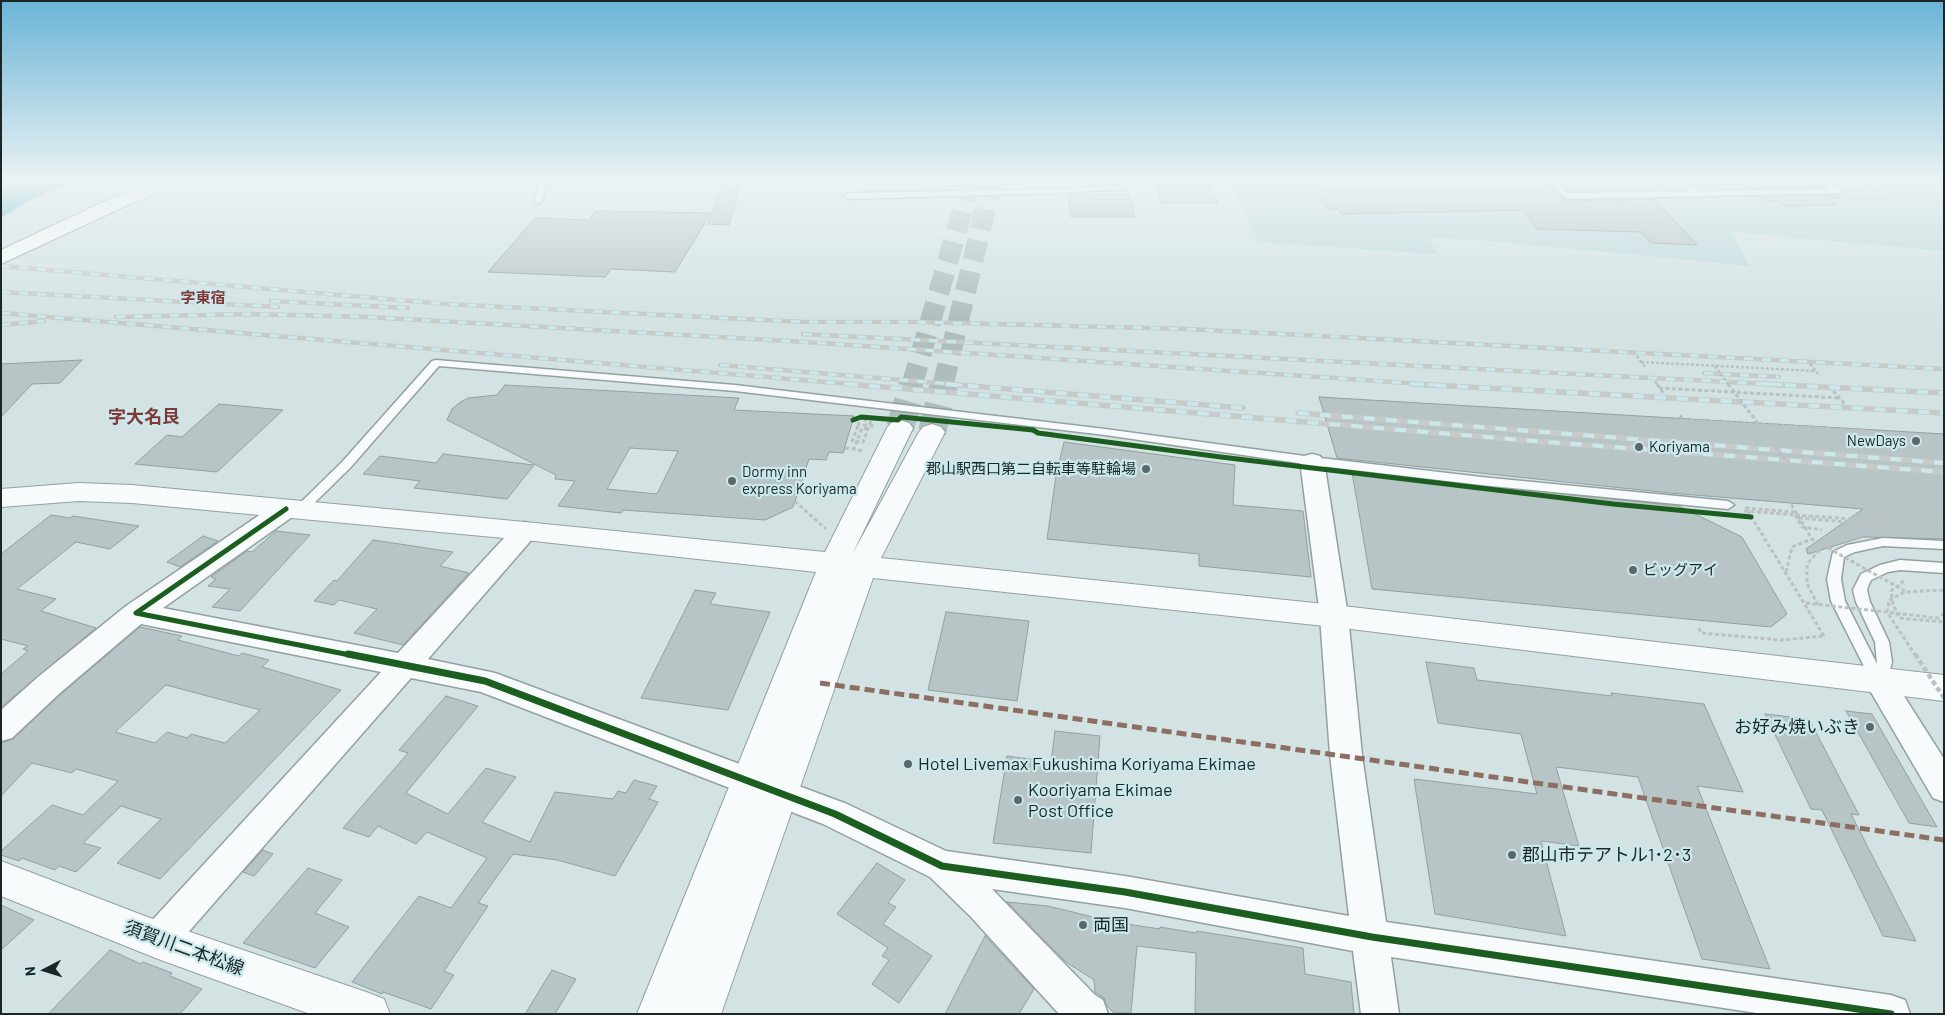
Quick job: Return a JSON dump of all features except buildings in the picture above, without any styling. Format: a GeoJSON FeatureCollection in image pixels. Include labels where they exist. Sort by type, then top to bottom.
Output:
{"type":"FeatureCollection","features":[{"type":"Feature","properties":{"kind":"street"},"geometry":{"type":"LineString","coordinates":[[1,258],[63,228]]}},
{"type":"Feature","properties":{"kind":"street"},"geometry":{"type":"LineString","coordinates":[[658,1014],[764,788],[848,565],[878,426]]}},
{"type":"Feature","properties":{"kind":"street"},"geometry":{"type":"LineString","coordinates":[[848,565],[932,432]]}},
{"type":"Feature","properties":{"kind":"street"},"geometry":{"type":"LineString","coordinates":[[1312,461],[1334,616],[1346,755],[1372,937],[1380,1014]]}},
{"type":"Feature","properties":{"kind":"street"},"geometry":{"type":"LineString","coordinates":[[1,498],[79,492],[132,494],[525,530],[1334,616],[1880,682],[1944,688]]}},
{"type":"Feature","properties":{"kind":"street"},"geometry":{"type":"LineString","coordinates":[[1,729],[49,685],[136,613],[293,510]]}},
{"type":"Feature","properties":{"kind":"street"},"geometry":{"type":"LineString","coordinates":[[158,940],[525,530]]}},
{"type":"Feature","properties":{"kind":"street"},"geometry":{"type":"LineString","coordinates":[[136,613],[485,680],[835,814],[942,866],[984,905],[1081,1009],[1089,1014]]}},
{"type":"Feature","properties":{"kind":"street"},"geometry":{"type":"LineString","coordinates":[[1880,682],[1944,788]]}},
{"type":"Feature","properties":{"kind":"street"},"geometry":{"type":"LineString","coordinates":[[700,1014],[764,788]]}},
{"type":"Feature","properties":{"kind":"street"},"geometry":{"type":"LineString","coordinates":[[942,866],[1125,892],[1372,937],[1891,1014]]}},
{"type":"Feature","properties":{"kind":"street","name":"須賀川二本松線"},"geometry":{"type":"LineString","coordinates":[[1,878],[158,940],[369,1014]]}},
{"type":"Feature","properties":{"kind":"lane"},"geometry":{"type":"LineString","coordinates":[[293,510],[346,465],[436,363],[735,388],[1105,432],[1312,461],[1481,481],[1728,505]]}},
{"type":"Feature","properties":{"kind":"lane"},"geometry":{"type":"LineString","coordinates":[[1880,682],[1838,601],[1834,579],[1838,556],[1852,548],[1883,542],[1944,545]]}},
{"type":"Feature","properties":{"kind":"lane"},"geometry":{"type":"LineString","coordinates":[[1880,682],[1885,662],[1882,642],[1863,602],[1860,590],[1862,583],[1866,577],[1885,568],[1900,565],[1944,568]]}},
{"type":"Feature","properties":{"kind":"path"},"geometry":{"type":"LineString","coordinates":[[1637,356],[1645,367]]}},
{"type":"Feature","properties":{"kind":"path"},"geometry":{"type":"LineString","coordinates":[[1641,362],[1816,371]]}},
{"type":"Feature","properties":{"kind":"path"},"geometry":{"type":"LineString","coordinates":[[1810,364],[1820,376]]}},
{"type":"Feature","properties":{"kind":"path"},"geometry":{"type":"LineString","coordinates":[[1716,366],[1789,464]]}},
{"type":"Feature","properties":{"kind":"path"},"geometry":{"type":"LineString","coordinates":[[1655,381],[1664,394]]}},
{"type":"Feature","properties":{"kind":"path"},"geometry":{"type":"LineString","coordinates":[[1659,388],[1840,398]]}},
{"type":"Feature","properties":{"kind":"path"},"geometry":{"type":"LineString","coordinates":[[1833,391],[1845,404]]}},
{"type":"Feature","properties":{"kind":"path"},"geometry":{"type":"LineString","coordinates":[[876,406],[873,414],[868,414],[864,425],[878,426]]}},
{"type":"Feature","properties":{"kind":"path"},"geometry":{"type":"LineString","coordinates":[[1680,415],[1683,420],[1868,431],[1863,425]]}},
{"type":"Feature","properties":{"kind":"path"},"geometry":{"type":"LineString","coordinates":[[853,420],[861,417],[878,426]]}},
{"type":"Feature","properties":{"kind":"path"},"geometry":{"type":"LineString","coordinates":[[861,417],[852,441],[863,442],[878,426]]}},
{"type":"Feature","properties":{"kind":"path"},"geometry":{"type":"LineString","coordinates":[[845,448],[855,447],[862,428],[878,426]]}},
{"type":"Feature","properties":{"kind":"path"},"geometry":{"type":"LineString","coordinates":[[863,450],[866,446]]}},
{"type":"Feature","properties":{"kind":"path"},"geometry":{"type":"LineString","coordinates":[[1788,499],[1802,527],[1822,530],[1806,528]]}},
{"type":"Feature","properties":{"kind":"path"},"geometry":{"type":"LineString","coordinates":[[795,501],[827,530]]}},
{"type":"Feature","properties":{"kind":"path"},"geometry":{"type":"LineString","coordinates":[[1699,628],[1701,632],[1781,640],[1824,636],[1806,603],[1746,508],[1869,522]]}},
{"type":"Feature","properties":{"kind":"path"},"geometry":{"type":"LineString","coordinates":[[1884,508],[1893,522]]}},
{"type":"Feature","properties":{"kind":"path"},"geometry":{"type":"LineString","coordinates":[[1742,514],[1795,513],[1812,539],[1905,592]]}},
{"type":"Feature","properties":{"kind":"path"},"geometry":{"type":"LineString","coordinates":[[1742,514],[1751,517]]}},
{"type":"Feature","properties":{"kind":"path"},"geometry":{"type":"LineString","coordinates":[[1800,518],[1944,526]]}},
{"type":"Feature","properties":{"kind":"path"},"geometry":{"type":"LineString","coordinates":[[1786,572],[1792,547],[1812,539]]}},
{"type":"Feature","properties":{"kind":"path"},"geometry":{"type":"LineString","coordinates":[[1818,604],[1807,584],[1807,564],[1823,546]]}},
{"type":"Feature","properties":{"kind":"path"},"geometry":{"type":"LineString","coordinates":[[1907,578],[1891,591],[1899,618],[1944,622]]}},
{"type":"Feature","properties":{"kind":"path"},"geometry":{"type":"LineString","coordinates":[[1944,590],[1905,592],[1889,600],[1887,612],[1944,698]]}},
{"type":"Feature","properties":{"kind":"path"},"geometry":{"type":"LineString","coordinates":[[1806,603],[1938,618],[1944,613]]}},
{"type":"Feature","properties":{"kind":"shaded area"},"geometry":{"type":"Polygon","coordinates":[[[1252,228],[1944,228],[1944,251],[1731,232],[1750,266],[1471,239],[1429,238],[1437,254],[1258,242],[1252,228]]]}},
{"type":"Feature","properties":{"kind":"tunnel"},"geometry":{"type":"LineString","coordinates":[[912,385],[957,228]]}},
{"type":"Feature","properties":{"kind":"tunnel"},"geometry":{"type":"LineString","coordinates":[[943,385],[981,228]]}},
{"type":"Feature","properties":{"kind":"tunnel"},"geometry":{"type":"LineString","coordinates":[[900,428],[913,384]]}},
{"type":"Feature","properties":{"kind":"tunnel"},"geometry":{"type":"LineString","coordinates":[[932,432],[944,384]]}},
{"type":"Feature","properties":{"kind":"railway"},"geometry":{"type":"LineString","coordinates":[[1,266],[445,304],[805,322],[917,322],[1187,329],[1944,369]]}},
{"type":"Feature","properties":{"kind":"railway"},"geometry":{"type":"LineString","coordinates":[[1,292],[278,307]]}},
{"type":"Feature","properties":{"kind":"railway"},"geometry":{"type":"LineString","coordinates":[[271,301],[408,308]]}},
{"type":"Feature","properties":{"kind":"railway"},"geometry":{"type":"LineString","coordinates":[[1,313],[862,385]]}},
{"type":"Feature","properties":{"kind":"railway"},"geometry":{"type":"LineString","coordinates":[[116,317],[251,314],[368,317],[805,342],[1436,385]]}},
{"type":"Feature","properties":{"kind":"railway"},"geometry":{"type":"LineString","coordinates":[[1,325],[44,321]]}},
{"type":"Feature","properties":{"kind":"railway"},"geometry":{"type":"LineString","coordinates":[[803,334],[1787,385]]}},
{"type":"Feature","properties":{"kind":"railway"},"geometry":{"type":"LineString","coordinates":[[720,365],[962,385]]}},
{"type":"Feature","properties":{"kind":"railway"},"geometry":{"type":"LineString","coordinates":[[1704,373],[1779,377]]}},
{"type":"Feature","properties":{"kind":"railway"},"geometry":{"type":"LineString","coordinates":[[847,384],[1547,442],[1944,472]]}},
{"type":"Feature","properties":{"kind":"railway"},"geometry":{"type":"LineString","coordinates":[[946,384],[1243,408]]}},
{"type":"Feature","properties":{"kind":"railway"},"geometry":{"type":"LineString","coordinates":[[1413,384],[1944,413]]}},
{"type":"Feature","properties":{"kind":"railway"},"geometry":{"type":"LineString","coordinates":[[1763,384],[1944,393]]}},
{"type":"Feature","properties":{"kind":"railway"},"geometry":{"type":"LineString","coordinates":[[1298,413],[1944,463]]}},
{"type":"Feature","properties":{"kind":"marked path"},"geometry":{"type":"LineString","coordinates":[[820,683],[1944,840]]}},
{"type":"Feature","properties":{"kind":"cycle path"},"geometry":{"type":"LineString","coordinates":[[853,420],[861,417],[898,420],[901,417],[1033,430],[1038,433],[1221,457],[1613,504],[1751,517]]}},
{"type":"Feature","properties":{"kind":"cycle path"},"geometry":{"type":"LineString","coordinates":[[286,509],[136,613],[485,681],[835,814],[942,866],[1125,892],[1372,937],[1891,1014]]}},
{"type":"Feature","properties":{"kind":"place","name":"NewDays"},"geometry":{"type":"Point","coordinates":[1916,441]}},
{"type":"Feature","properties":{"kind":"place","name":"Koriyama"},"geometry":{"type":"Point","coordinates":[1639,447]}},
{"type":"Feature","properties":{"kind":"place","name":"郡山駅西口第二自転車等駐輪場"},"geometry":{"type":"Point","coordinates":[1146,469]}},
{"type":"Feature","properties":{"kind":"place","name":"Dormy inn express Koriyama"},"geometry":{"type":"Point","coordinates":[732,481]}},
{"type":"Feature","properties":{"kind":"place","name":"ビッグアイ"},"geometry":{"type":"Point","coordinates":[1633,570]}},
{"type":"Feature","properties":{"kind":"place","name":"お好み焼いぶき"},"geometry":{"type":"Point","coordinates":[1870,727]}},
{"type":"Feature","properties":{"kind":"place","name":"Hotel Livemax Fukushima Koriyama Ekimae"},"geometry":{"type":"Point","coordinates":[908,764]}},
{"type":"Feature","properties":{"kind":"place","name":"Kooriyama Ekimae Post Office"},"geometry":{"type":"Point","coordinates":[1018,800]}},
{"type":"Feature","properties":{"kind":"place","name":"郡山市テアトル1･2･3"},"geometry":{"type":"Point","coordinates":[1512,855]}},
{"type":"Feature","properties":{"kind":"place","name":"両国"},"geometry":{"type":"Point","coordinates":[1083,925]}},
{"type":"Feature","properties":{"kind":"district","name":"字東宿"},"geometry":{"type":"Point","coordinates":[203,298]}},
{"type":"Feature","properties":{"kind":"district","name":"字大名艮"},"geometry":{"type":"Point","coordinates":[144,417]}}]}
